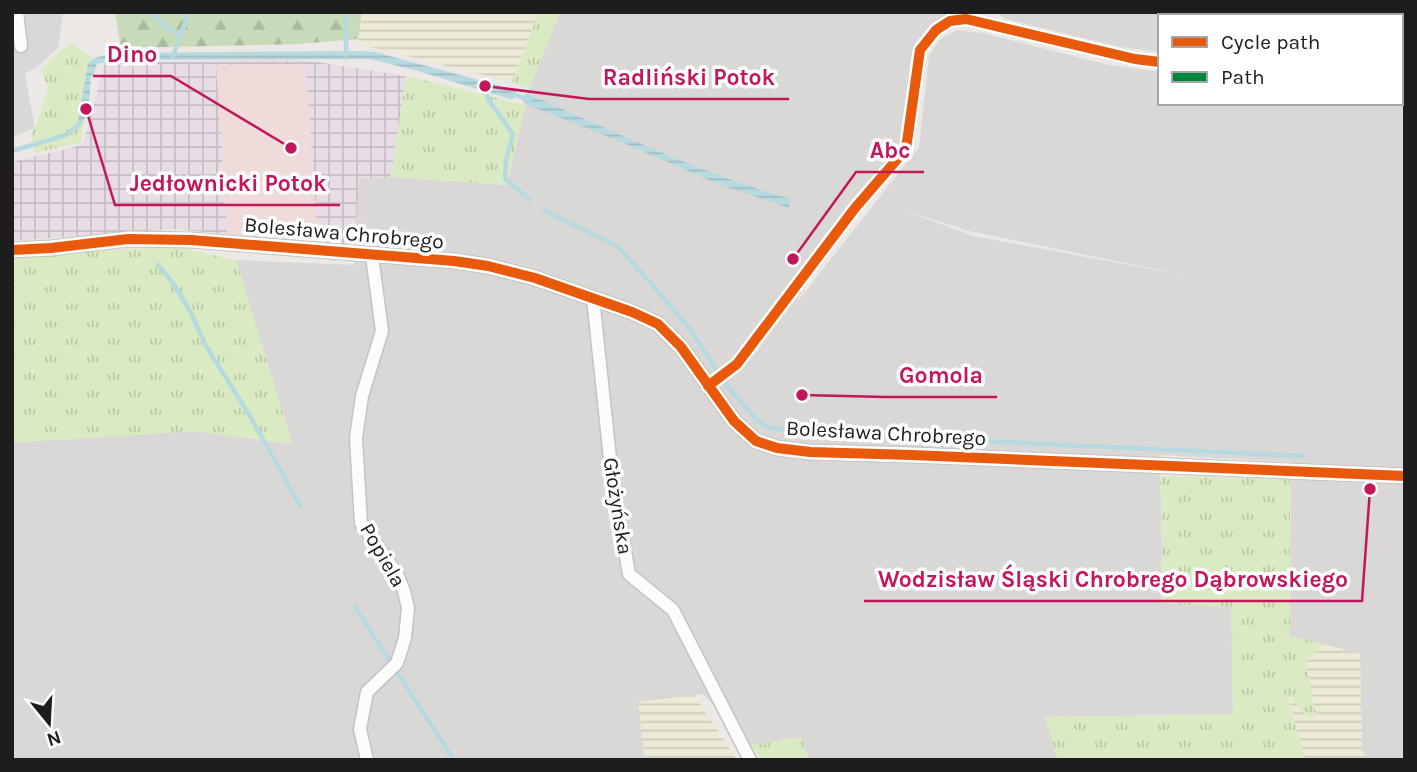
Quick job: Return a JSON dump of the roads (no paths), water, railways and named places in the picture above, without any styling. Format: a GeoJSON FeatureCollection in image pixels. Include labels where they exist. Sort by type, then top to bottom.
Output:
{"type":"FeatureCollection","features":[{"type":"Feature","properties":{"kind":"street"},"geometry":{"type":"LineString","coordinates":[[17,12],[21,46]]}},
{"type":"Feature","properties":{"kind":"street"},"geometry":{"type":"LineString","coordinates":[[718,378],[737,364],[855,208],[906,149],[920,50],[936,30],[950,21],[989,18],[1135,59],[1158,62]]}},
{"type":"Feature","properties":{"kind":"street","name":"Bolesława Chrobrego"},"geometry":{"type":"LineString","coordinates":[[12,250],[128,239],[191,240],[454,261],[535,278],[632,312],[658,324],[718,378],[734,421],[756,441],[777,448],[810,452],[1405,476]]}},
{"type":"Feature","properties":{"kind":"street","name":"Popiela"},"geometry":{"type":"LineString","coordinates":[[367,760],[360,729],[367,692],[393,667],[406,628],[408,608],[397,574],[361,523],[356,438],[362,396],[382,331],[372,256]]}},
{"type":"Feature","properties":{"kind":"street","name":"Głożyńska"},"geometry":{"type":"LineString","coordinates":[[593,298],[611,468],[629,574],[673,610],[750,760]]}},
{"type":"Feature","properties":{"kind":"water"},"geometry":{"type":"Polygon","coordinates":[[[375,52],[516,90],[513,100],[370,59],[114,60],[97,64],[91,76],[88,114],[76,132],[88,64],[94,58],[116,53],[375,52]]]}},
{"type":"Feature","properties":{"kind":"water"},"geometry":{"type":"Polygon","coordinates":[[[526,93],[690,164],[791,199],[789,208],[718,184],[523,103],[526,93]]]}},
{"type":"Feature","properties":{"kind":"waterway"},"geometry":{"type":"LineString","coordinates":[[150,12],[164,26],[180,35]]}},
{"type":"Feature","properties":{"kind":"waterway"},"geometry":{"type":"LineString","coordinates":[[173,56],[189,12]]}},
{"type":"Feature","properties":{"kind":"waterway"},"geometry":{"type":"LineString","coordinates":[[346,15],[346,55]]}},
{"type":"Feature","properties":{"kind":"waterway"},"geometry":{"type":"LineString","coordinates":[[485,88],[488,99],[513,134],[506,160],[505,179],[529,199]]}},
{"type":"Feature","properties":{"kind":"waterway"},"geometry":{"type":"LineString","coordinates":[[512,94],[530,100]]}},
{"type":"Feature","properties":{"kind":"waterway"},"geometry":{"type":"LineString","coordinates":[[12,151],[66,135],[79,125]]}},
{"type":"Feature","properties":{"kind":"waterway"},"geometry":{"type":"LineString","coordinates":[[545,211],[619,247],[687,325],[727,386],[757,420],[769,428],[828,434],[1303,456]]}},
{"type":"Feature","properties":{"kind":"waterway"},"geometry":{"type":"LineString","coordinates":[[158,265],[190,311],[206,346],[253,421],[300,506]]}},
{"type":"Feature","properties":{"kind":"waterway"},"geometry":{"type":"LineString","coordinates":[[355,607],[454,760]]}},
{"type":"Feature","properties":{"kind":"place","name":"Radliński Potok"},"geometry":{"type":"Point","coordinates":[485,86]}},
{"type":"Feature","properties":{"kind":"place","name":"Jedłownicki Potok"},"geometry":{"type":"Point","coordinates":[86,109]}},
{"type":"Feature","properties":{"kind":"place","name":"Dino"},"geometry":{"type":"Point","coordinates":[291,148]}},
{"type":"Feature","properties":{"kind":"place","name":"Abc"},"geometry":{"type":"Point","coordinates":[793,259]}},
{"type":"Feature","properties":{"kind":"place","name":"Gomola"},"geometry":{"type":"Point","coordinates":[802,395]}},
{"type":"Feature","properties":{"kind":"place","name":"Wodzisław Śląski Chrobrego Dąbrowskiego"},"geometry":{"type":"Point","coordinates":[1370,489]}}]}
